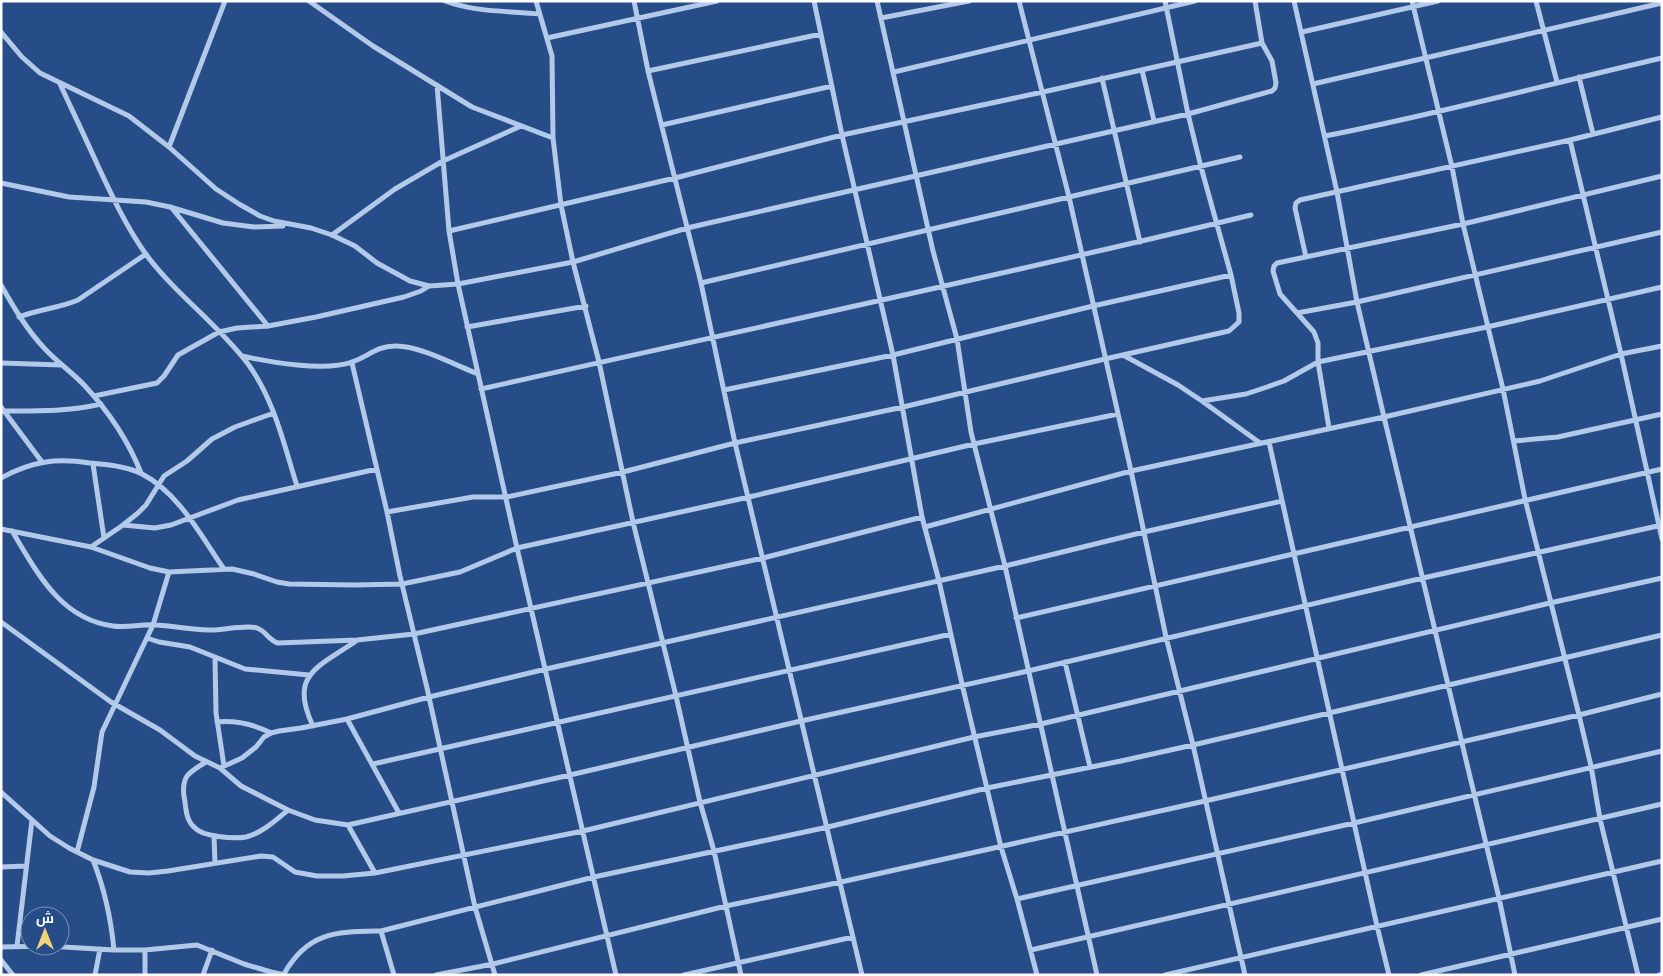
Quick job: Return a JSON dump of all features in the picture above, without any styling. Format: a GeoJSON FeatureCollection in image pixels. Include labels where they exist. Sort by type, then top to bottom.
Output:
{"type":"FeatureCollection","features":[{"type":"Feature","properties":{"kind":"street"},"geometry":{"type":"LineString","coordinates":[[169,147],[225,1]]}},
{"type":"Feature","properties":{"kind":"street"},"geometry":{"type":"LineString","coordinates":[[309,1],[373,46],[472,107],[553,138]]}},
{"type":"Feature","properties":{"kind":"street"},"geometry":{"type":"LineString","coordinates":[[445,1],[481,9],[539,14]]}},
{"type":"Feature","properties":{"kind":"street"},"geometry":{"type":"LineString","coordinates":[[536,1],[550,47],[553,138],[561,205],[573,262],[586,306],[599,362],[633,522],[700,802],[714,852],[741,975]]}},
{"type":"Feature","properties":{"kind":"street"},"geometry":{"type":"LineString","coordinates":[[634,1],[648,71],[701,283],[735,443],[862,975]]}},
{"type":"Feature","properties":{"kind":"street"},"geometry":{"type":"LineString","coordinates":[[547,38],[717,1]]}},
{"type":"Feature","properties":{"kind":"street"},"geometry":{"type":"LineString","coordinates":[[814,1],[842,135],[893,355],[922,516],[1001,847],[1037,975]]}},
{"type":"Feature","properties":{"kind":"street"},"geometry":{"type":"LineString","coordinates":[[877,1],[928,229],[957,340],[974,444],[1005,566],[1097,975]]}},
{"type":"Feature","properties":{"kind":"street"},"geometry":{"type":"LineString","coordinates":[[881,18],[968,1]]}},
{"type":"Feature","properties":{"kind":"street"},"geometry":{"type":"LineString","coordinates":[[1019,1],[1070,197],[1166,637],[1193,745],[1245,975]]}},
{"type":"Feature","properties":{"kind":"street"},"geometry":{"type":"LineString","coordinates":[[387,512],[473,497],[507,497],[623,472],[735,443],[903,407],[1123,354],[1229,331],[1239,322],[1239,313],[1231,275],[1188,114],[1165,1]]}},
{"type":"Feature","properties":{"kind":"street"},"geometry":{"type":"LineString","coordinates":[[894,72],[1195,1]]}},
{"type":"Feature","properties":{"kind":"street"},"geometry":{"type":"LineString","coordinates":[[1,32],[22,57],[40,73],[129,116],[169,147],[216,189],[239,204],[274,222],[312,228],[332,235],[355,246],[377,263],[410,280],[429,286],[458,284],[573,262],[687,228],[1113,132],[1272,91],[1276,83],[1271,57],[1262,43],[1255,1]]}},
{"type":"Feature","properties":{"kind":"street"},"geometry":{"type":"LineString","coordinates":[[1294,1],[1348,248],[1357,302],[1499,898],[1515,975]]}},
{"type":"Feature","properties":{"kind":"street"},"geometry":{"type":"LineString","coordinates":[[1302,32],[1413,4],[1438,1]]}},
{"type":"Feature","properties":{"kind":"street"},"geometry":{"type":"LineString","coordinates":[[1536,1],[1557,82]]}},
{"type":"Feature","properties":{"kind":"street"},"geometry":{"type":"LineString","coordinates":[[1313,84],[1662,3]]}},
{"type":"Feature","properties":{"kind":"street"},"geometry":{"type":"LineString","coordinates":[[1413,4],[1503,389],[1524,499],[1579,715],[1612,872],[1638,975]]}},
{"type":"Feature","properties":{"kind":"street"},"geometry":{"type":"LineString","coordinates":[[648,71],[821,34]]}},
{"type":"Feature","properties":{"kind":"street"},"geometry":{"type":"LineString","coordinates":[[449,231],[675,178],[842,135],[1262,43]]}},
{"type":"Feature","properties":{"kind":"street"},"geometry":{"type":"LineString","coordinates":[[1324,136],[1439,112],[1662,58]]}},
{"type":"Feature","properties":{"kind":"street"},"geometry":{"type":"LineString","coordinates":[[1142,70],[1154,121]]}},
{"type":"Feature","properties":{"kind":"street"},"geometry":{"type":"LineString","coordinates":[[1579,77],[1593,134]]}},
{"type":"Feature","properties":{"kind":"street"},"geometry":{"type":"LineString","coordinates":[[1102,78],[1140,242]]}},
{"type":"Feature","properties":{"kind":"street"},"geometry":{"type":"LineString","coordinates":[[60,84],[114,200],[146,254],[242,356],[263,389],[274,413],[297,486]]}},
{"type":"Feature","properties":{"kind":"street"},"geometry":{"type":"LineString","coordinates":[[437,84],[449,231],[458,284],[616,975]]}},
{"type":"Feature","properties":{"kind":"street"},"geometry":{"type":"LineString","coordinates":[[662,126],[832,86]]}},
{"type":"Feature","properties":{"kind":"street"},"geometry":{"type":"LineString","coordinates":[[1306,257],[1295,208],[1296,203],[1300,200],[1570,140],[1662,117]]}},
{"type":"Feature","properties":{"kind":"street"},"geometry":{"type":"LineString","coordinates":[[332,235],[395,189],[444,161],[520,126]]}},
{"type":"Feature","properties":{"kind":"street"},"geometry":{"type":"LineString","coordinates":[[1570,140],[1621,354],[1662,539]]}},
{"type":"Feature","properties":{"kind":"street"},"geometry":{"type":"LineString","coordinates":[[701,283],[1240,158]]}},
{"type":"Feature","properties":{"kind":"street"},"geometry":{"type":"LineString","coordinates":[[1329,428],[1318,362],[1317,337],[1280,294],[1273,271],[1277,263],[1464,224],[1662,176]]}},
{"type":"Feature","properties":{"kind":"street"},"geometry":{"type":"LineString","coordinates":[[1,183],[69,197],[146,202],[223,223],[254,226],[290,225]]}},
{"type":"Feature","properties":{"kind":"street"},"geometry":{"type":"LineString","coordinates":[[170,207],[268,326]]}},
{"type":"Feature","properties":{"kind":"street"},"geometry":{"type":"LineString","coordinates":[[481,389],[1082,256],[1251,215]]}},
{"type":"Feature","properties":{"kind":"street"},"geometry":{"type":"LineString","coordinates":[[1297,313],[1357,302],[1662,232]]}},
{"type":"Feature","properties":{"kind":"street"},"geometry":{"type":"LineString","coordinates":[[19,317],[78,300],[146,254]]}},
{"type":"Feature","properties":{"kind":"street"},"geometry":{"type":"LineString","coordinates":[[724,390],[893,355],[1093,306],[1231,275]]}},
{"type":"Feature","properties":{"kind":"street"},"geometry":{"type":"LineString","coordinates":[[1,286],[19,317],[44,349],[94,396],[115,422],[141,473]]}},
{"type":"Feature","properties":{"kind":"street"},"geometry":{"type":"LineString","coordinates":[[94,396],[157,383],[178,355],[219,332],[237,328],[268,326],[316,317],[404,297],[429,286]]}},
{"type":"Feature","properties":{"kind":"street"},"geometry":{"type":"LineString","coordinates":[[1202,401],[1246,394],[1267,387],[1284,381],[1318,362],[1487,327],[1662,287]]}},
{"type":"Feature","properties":{"kind":"street"},"geometry":{"type":"LineString","coordinates":[[467,327],[586,306]]}},
{"type":"Feature","properties":{"kind":"street"},"geometry":{"type":"LineString","coordinates":[[242,356],[278,364],[323,366],[352,363],[383,347],[396,346],[422,352],[478,374]]}},
{"type":"Feature","properties":{"kind":"street"},"geometry":{"type":"LineString","coordinates":[[925,527],[1131,471],[1384,417],[1540,381],[1621,354],[1662,346]]}},
{"type":"Feature","properties":{"kind":"street"},"geometry":{"type":"LineString","coordinates":[[1123,354],[1202,401],[1260,443]]}},
{"type":"Feature","properties":{"kind":"street"},"geometry":{"type":"LineString","coordinates":[[352,363],[475,907],[496,975]]}},
{"type":"Feature","properties":{"kind":"street"},"geometry":{"type":"LineString","coordinates":[[1,364],[62,365]]}},
{"type":"Feature","properties":{"kind":"street"},"geometry":{"type":"LineString","coordinates":[[2,410],[55,411],[101,404]]}},
{"type":"Feature","properties":{"kind":"street"},"geometry":{"type":"LineString","coordinates":[[2,410],[42,462]]}},
{"type":"Feature","properties":{"kind":"street"},"geometry":{"type":"LineString","coordinates":[[91,547],[123,525],[146,505],[164,476],[187,461],[212,439],[235,427],[274,413]]}},
{"type":"Feature","properties":{"kind":"street"},"geometry":{"type":"LineString","coordinates":[[1,529],[91,547],[150,568],[169,572],[224,569],[243,571],[289,584],[402,584],[460,572],[517,548],[749,497],[974,444],[1118,414]]}},
{"type":"Feature","properties":{"kind":"street"},"geometry":{"type":"LineString","coordinates":[[1514,441],[1558,437],[1662,414]]}},
{"type":"Feature","properties":{"kind":"street"},"geometry":{"type":"LineString","coordinates":[[1269,442],[1377,926],[1390,975]]}},
{"type":"Feature","properties":{"kind":"street"},"geometry":{"type":"LineString","coordinates":[[1,478],[30,465],[56,460],[120,467],[141,473],[158,484],[172,497],[190,519],[224,569]]}},
{"type":"Feature","properties":{"kind":"street"},"geometry":{"type":"LineString","coordinates":[[93,464],[104,538]]}},
{"type":"Feature","properties":{"kind":"street"},"geometry":{"type":"LineString","coordinates":[[123,525],[155,528],[190,519],[238,500],[377,469]]}},
{"type":"Feature","properties":{"kind":"street"},"geometry":{"type":"LineString","coordinates":[[1016,618],[1524,499],[1662,469]]}},
{"type":"Feature","properties":{"kind":"street"},"geometry":{"type":"LineString","coordinates":[[222,767],[250,753],[264,737],[271,733],[347,719],[546,669],[1005,566],[1282,501]]}},
{"type":"Feature","properties":{"kind":"street"},"geometry":{"type":"LineString","coordinates":[[12,531],[50,590],[66,606],[84,618],[115,627],[153,624],[217,631],[251,627],[258,628],[273,642],[278,644],[357,640],[414,634],[762,558],[922,516]]}},
{"type":"Feature","properties":{"kind":"street"},"geometry":{"type":"LineString","coordinates":[[1,622],[116,704],[160,730],[195,756],[222,767],[242,786],[288,810],[315,820],[348,825],[1660,525]]}},
{"type":"Feature","properties":{"kind":"street"},"geometry":{"type":"LineString","coordinates":[[77,852],[94,787],[102,732],[153,624],[169,572]]}},
{"type":"Feature","properties":{"kind":"street"},"geometry":{"type":"LineString","coordinates":[[1,792],[50,836],[93,860],[130,872],[149,873],[261,856],[273,857],[293,871],[302,873],[343,876],[375,873],[583,830],[974,736],[1078,716],[1435,630],[1662,578]]}},
{"type":"Feature","properties":{"kind":"street"},"geometry":{"type":"LineString","coordinates":[[373,764],[951,634]]}},
{"type":"Feature","properties":{"kind":"street"},"geometry":{"type":"LineString","coordinates":[[1,947],[145,950],[197,945],[244,964],[270,972],[285,974],[292,960],[301,951],[326,936],[348,931],[381,931],[594,877],[828,827],[987,788],[1193,745],[1662,635]]}},
{"type":"Feature","properties":{"kind":"street"},"geometry":{"type":"LineString","coordinates":[[147,638],[159,642],[184,645],[253,671],[309,675]]}},
{"type":"Feature","properties":{"kind":"street"},"geometry":{"type":"LineString","coordinates":[[313,726],[305,707],[304,698],[309,675],[316,668],[357,640]]}},
{"type":"Feature","properties":{"kind":"street"},"geometry":{"type":"LineString","coordinates":[[215,658],[217,722],[222,767]]}},
{"type":"Feature","properties":{"kind":"street"},"geometry":{"type":"LineString","coordinates":[[1065,662],[1090,767]]}},
{"type":"Feature","properties":{"kind":"street"},"geometry":{"type":"LineString","coordinates":[[436,975],[493,964],[726,906],[1001,847],[1342,770],[1662,694]]}},
{"type":"Feature","properties":{"kind":"street"},"geometry":{"type":"LineString","coordinates":[[347,719],[399,813]]}},
{"type":"Feature","properties":{"kind":"street"},"geometry":{"type":"LineString","coordinates":[[217,722],[251,724],[271,733]]}},
{"type":"Feature","properties":{"kind":"street"},"geometry":{"type":"LineString","coordinates":[[1017,899],[1662,751]]}},
{"type":"Feature","properties":{"kind":"street"},"geometry":{"type":"LineString","coordinates":[[206,762],[192,771],[187,777],[183,795],[188,818],[194,828],[202,833],[238,838],[247,836],[258,832],[288,810]]}},
{"type":"Feature","properties":{"kind":"street"},"geometry":{"type":"LineString","coordinates":[[1031,950],[1662,804]]}},
{"type":"Feature","properties":{"kind":"street"},"geometry":{"type":"LineString","coordinates":[[17,946],[32,820]]}},
{"type":"Feature","properties":{"kind":"street"},"geometry":{"type":"LineString","coordinates":[[348,825],[375,873]]}},
{"type":"Feature","properties":{"kind":"street"},"geometry":{"type":"LineString","coordinates":[[214,836],[215,863]]}},
{"type":"Feature","properties":{"kind":"street"},"geometry":{"type":"LineString","coordinates":[[93,860],[100,877],[111,920],[114,950]]}},
{"type":"Feature","properties":{"kind":"street"},"geometry":{"type":"LineString","coordinates":[[1165,975],[1662,861]]}},
{"type":"Feature","properties":{"kind":"street"},"geometry":{"type":"LineString","coordinates":[[1,867],[26,866]]}},
{"type":"Feature","properties":{"kind":"street"},"geometry":{"type":"LineString","coordinates":[[1421,975],[1662,919]]}},
{"type":"Feature","properties":{"kind":"street"},"geometry":{"type":"LineString","coordinates":[[381,931],[394,975]]}},
{"type":"Feature","properties":{"kind":"street"},"geometry":{"type":"LineString","coordinates":[[684,975],[853,937]]}},
{"type":"Feature","properties":{"kind":"street"},"geometry":{"type":"LineString","coordinates":[[95,975],[100,950]]}},
{"type":"Feature","properties":{"kind":"street"},"geometry":{"type":"LineString","coordinates":[[144,975],[145,950]]}},
{"type":"Feature","properties":{"kind":"street"},"geometry":{"type":"LineString","coordinates":[[203,975],[212,950]]}},
{"type":"Feature","properties":{"kind":"street"},"geometry":{"type":"LineString","coordinates":[[1,960],[13,975]]}}]}
